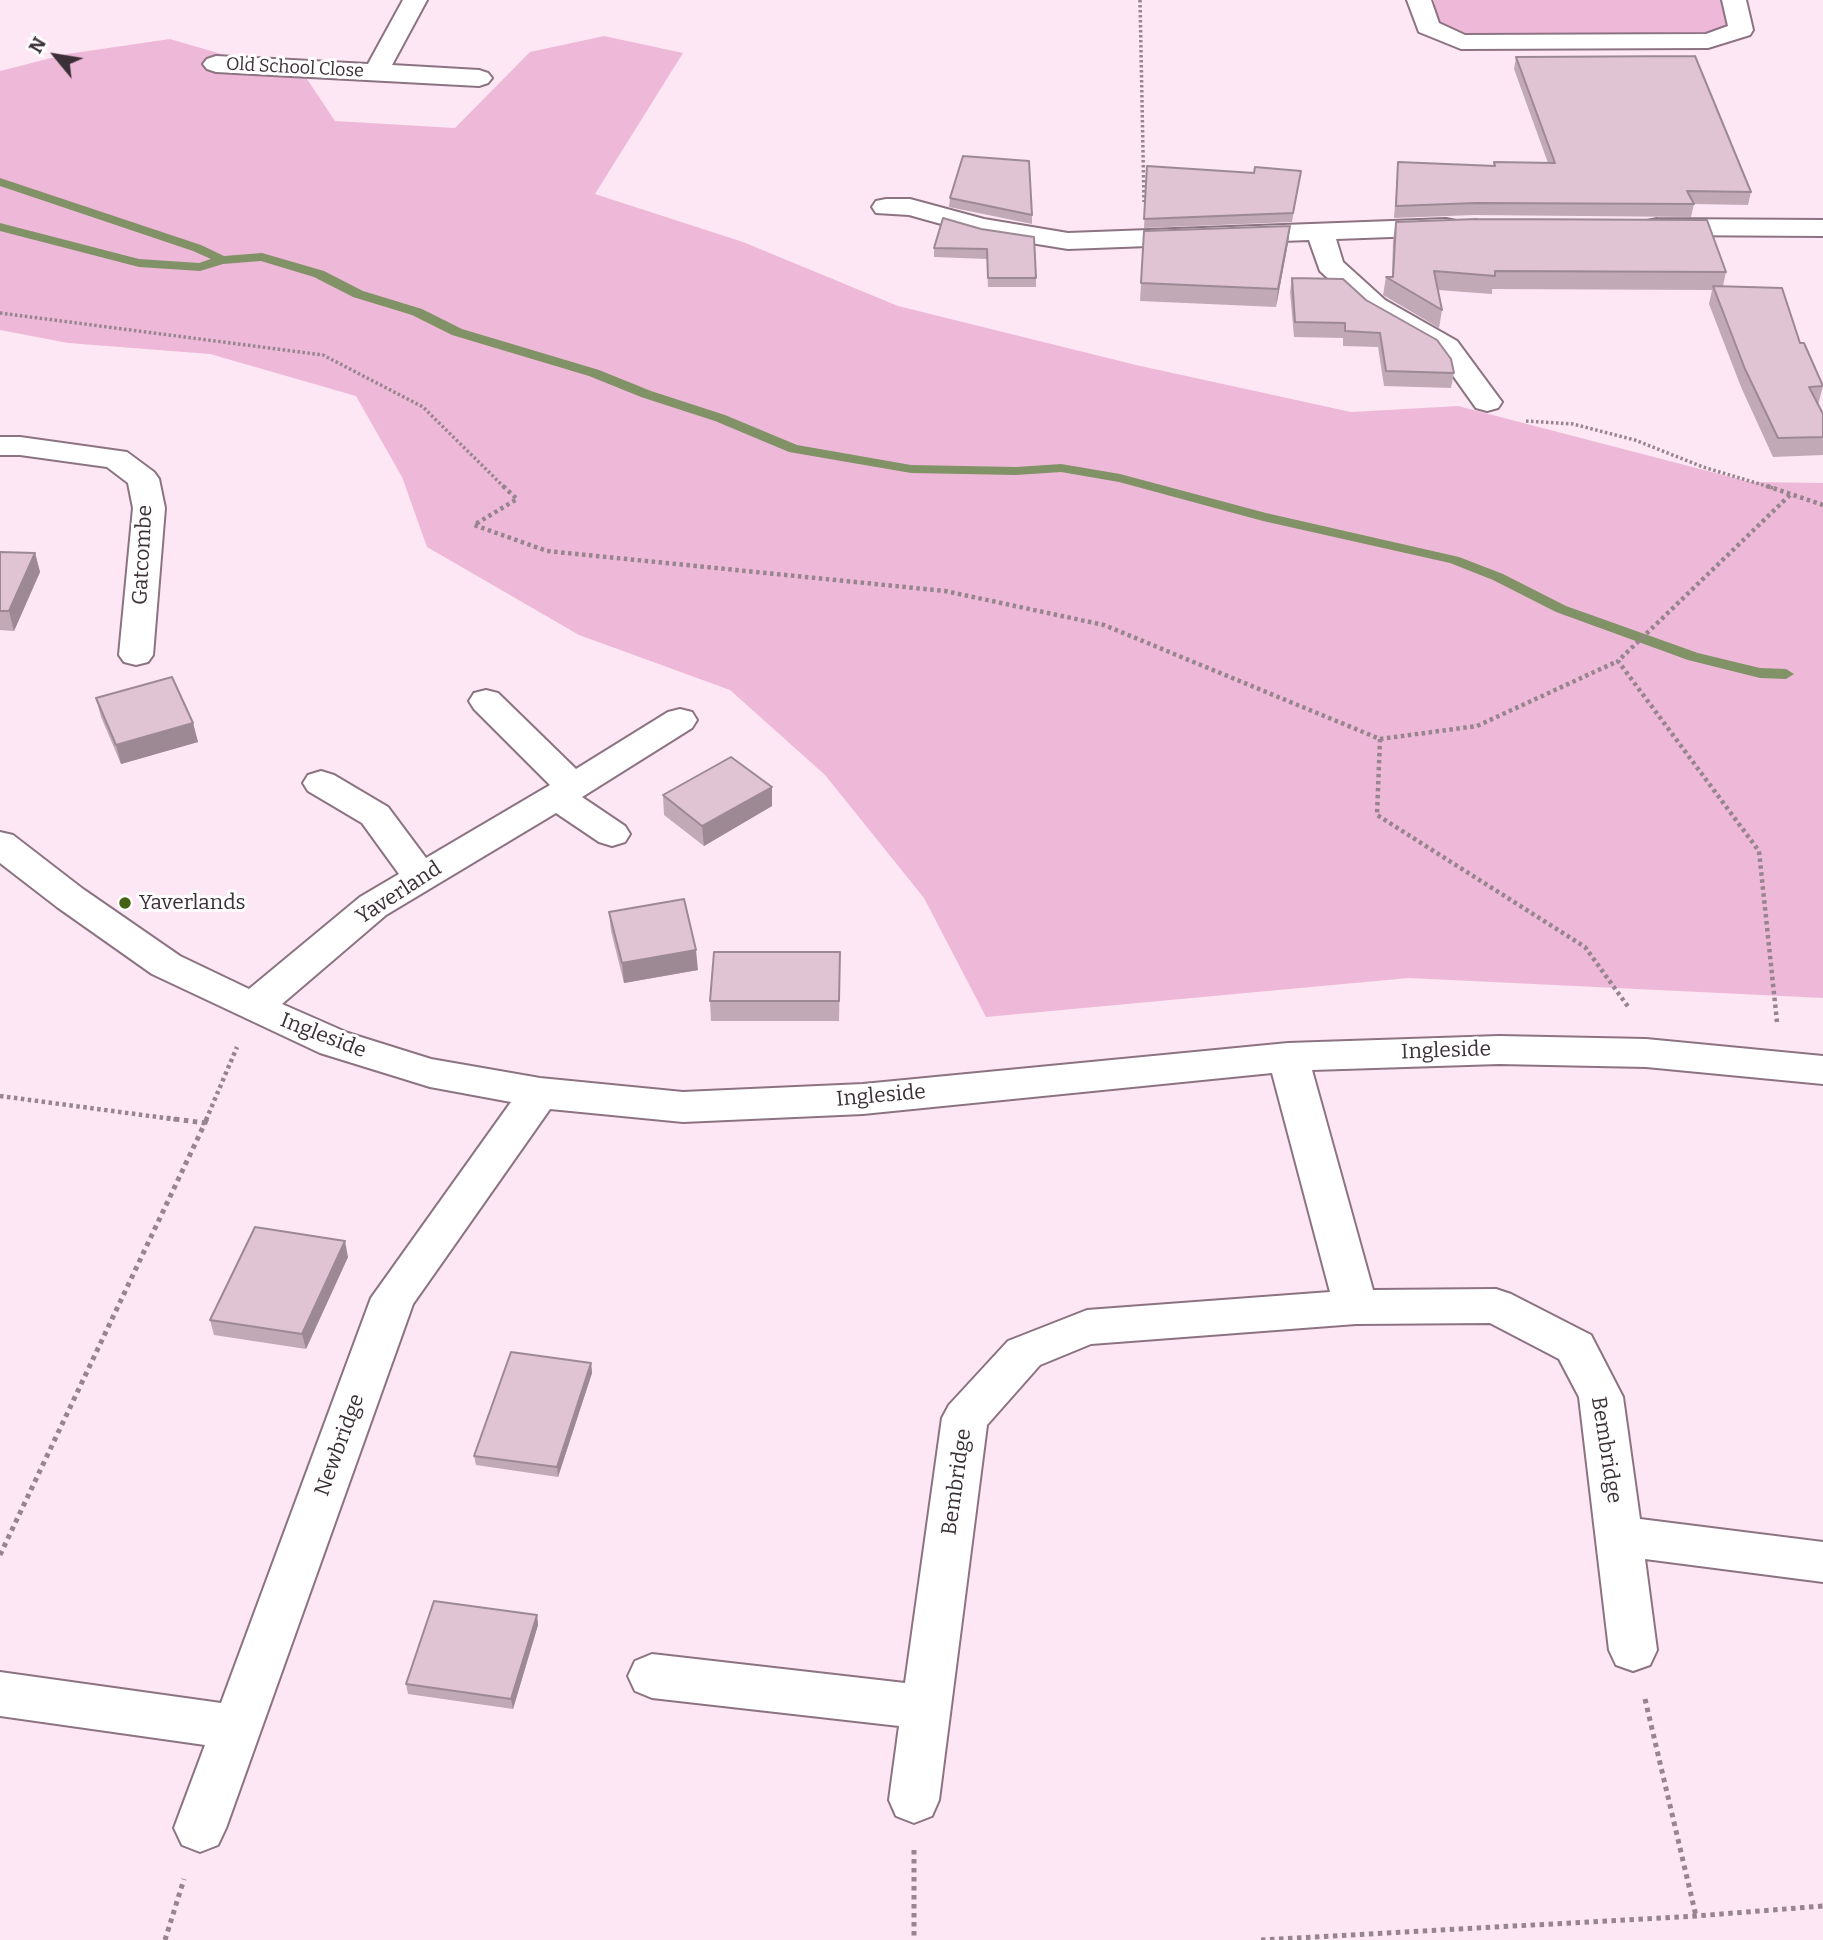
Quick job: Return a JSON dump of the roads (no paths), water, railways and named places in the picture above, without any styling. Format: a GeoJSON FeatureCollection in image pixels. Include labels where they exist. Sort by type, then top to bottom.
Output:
{"type":"FeatureCollection","features":[{"type":"Feature","properties":{"kind":"street","name":"Old School Close"},"geometry":{"type":"LineString","coordinates":[[216,64],[376,72],[415,0]]}},
{"type":"Feature","properties":{"kind":"street"},"geometry":{"type":"LineString","coordinates":[[1419,0],[1427,27],[1461,42],[1708,41],[1741,30],[1734,0]]}},
{"type":"Feature","properties":{"kind":"street"},"geometry":{"type":"LineString","coordinates":[[376,72],[478,78]]}},
{"type":"Feature","properties":{"kind":"street"},"geometry":{"type":"LineString","coordinates":[[886,207],[910,207],[981,227],[1068,241],[1474,226]]}},
{"type":"Feature","properties":{"kind":"street"},"geometry":{"type":"LineString","coordinates":[[1627,227],[1816,235]]}},
{"type":"Feature","properties":{"kind":"street"},"geometry":{"type":"LineString","coordinates":[[1320,231],[1330,265],[1375,306],[1447,347],[1487,402]]}},
{"type":"Feature","properties":{"kind":"street","name":"Gatcombe"},"geometry":{"type":"LineString","coordinates":[[0,446],[20,446],[116,459],[143,479],[149,508],[136,655]]}},
{"type":"Feature","properties":{"kind":"street"},"geometry":{"type":"LineString","coordinates":[[486,701],[565,792],[612,834]]}},
{"type":"Feature","properties":{"kind":"street","name":"Yaverland"},"geometry":{"type":"LineString","coordinates":[[253,1007],[373,906],[565,792],[680,719]]}},
{"type":"Feature","properties":{"kind":"street"},"geometry":{"type":"LineString","coordinates":[[321,783],[375,816],[421,877]]}},
{"type":"Feature","properties":{"kind":"street","name":"Ingleside"},"geometry":{"type":"LineString","coordinates":[[0,844],[70,898],[166,965],[253,1007],[334,1043],[430,1073],[540,1093],[683,1107],[863,1099],[1287,1057],[1499,1050],[1633,1052],[1823,1070]]}},
{"type":"Feature","properties":{"kind":"street"},"geometry":{"type":"LineString","coordinates":[[1287,1057],[1356,1307]]}},
{"type":"Feature","properties":{"kind":"street","name":"Newbridge"},"geometry":{"type":"LineString","coordinates":[[200,1828],[393,1298],[540,1093]]}},
{"type":"Feature","properties":{"kind":"street","name":"Bembridge"},"geometry":{"type":"LineString","coordinates":[[914,1800],[965,1418],[1024,1353],[1087,1327],[1356,1307],[1496,1306],[1575,1347],[1601,1397],[1633,1650]]}},
{"type":"Feature","properties":{"kind":"street"},"geometry":{"type":"LineString","coordinates":[[1619,1536],[1823,1562]]}},
{"type":"Feature","properties":{"kind":"street"},"geometry":{"type":"LineString","coordinates":[[652,1676],[926,1707]]}},
{"type":"Feature","properties":{"kind":"street"},"geometry":{"type":"LineString","coordinates":[[0,1694],[237,1727]]}},
{"type":"Feature","properties":{"kind":"waterway"},"geometry":{"type":"LineString","coordinates":[[0,182],[197,248],[222,260]]}},
{"type":"Feature","properties":{"kind":"waterway"},"geometry":{"type":"LineString","coordinates":[[0,227],[139,263],[200,267],[222,260]]}},
{"type":"Feature","properties":{"kind":"waterway"},"geometry":{"type":"LineString","coordinates":[[222,260],[262,257],[319,274],[358,294],[417,312],[457,332],[594,373],[646,394],[720,418],[794,449],[911,469],[1016,471],[1061,468],[1120,478],[1263,517],[1454,560],[1498,577],[1561,609],[1693,657],[1760,673],[1786,674]]}},
{"type":"Feature","properties":{"kind":"place","name":"Yaverlands"},"geometry":{"type":"Point","coordinates":[125,903]}}]}
